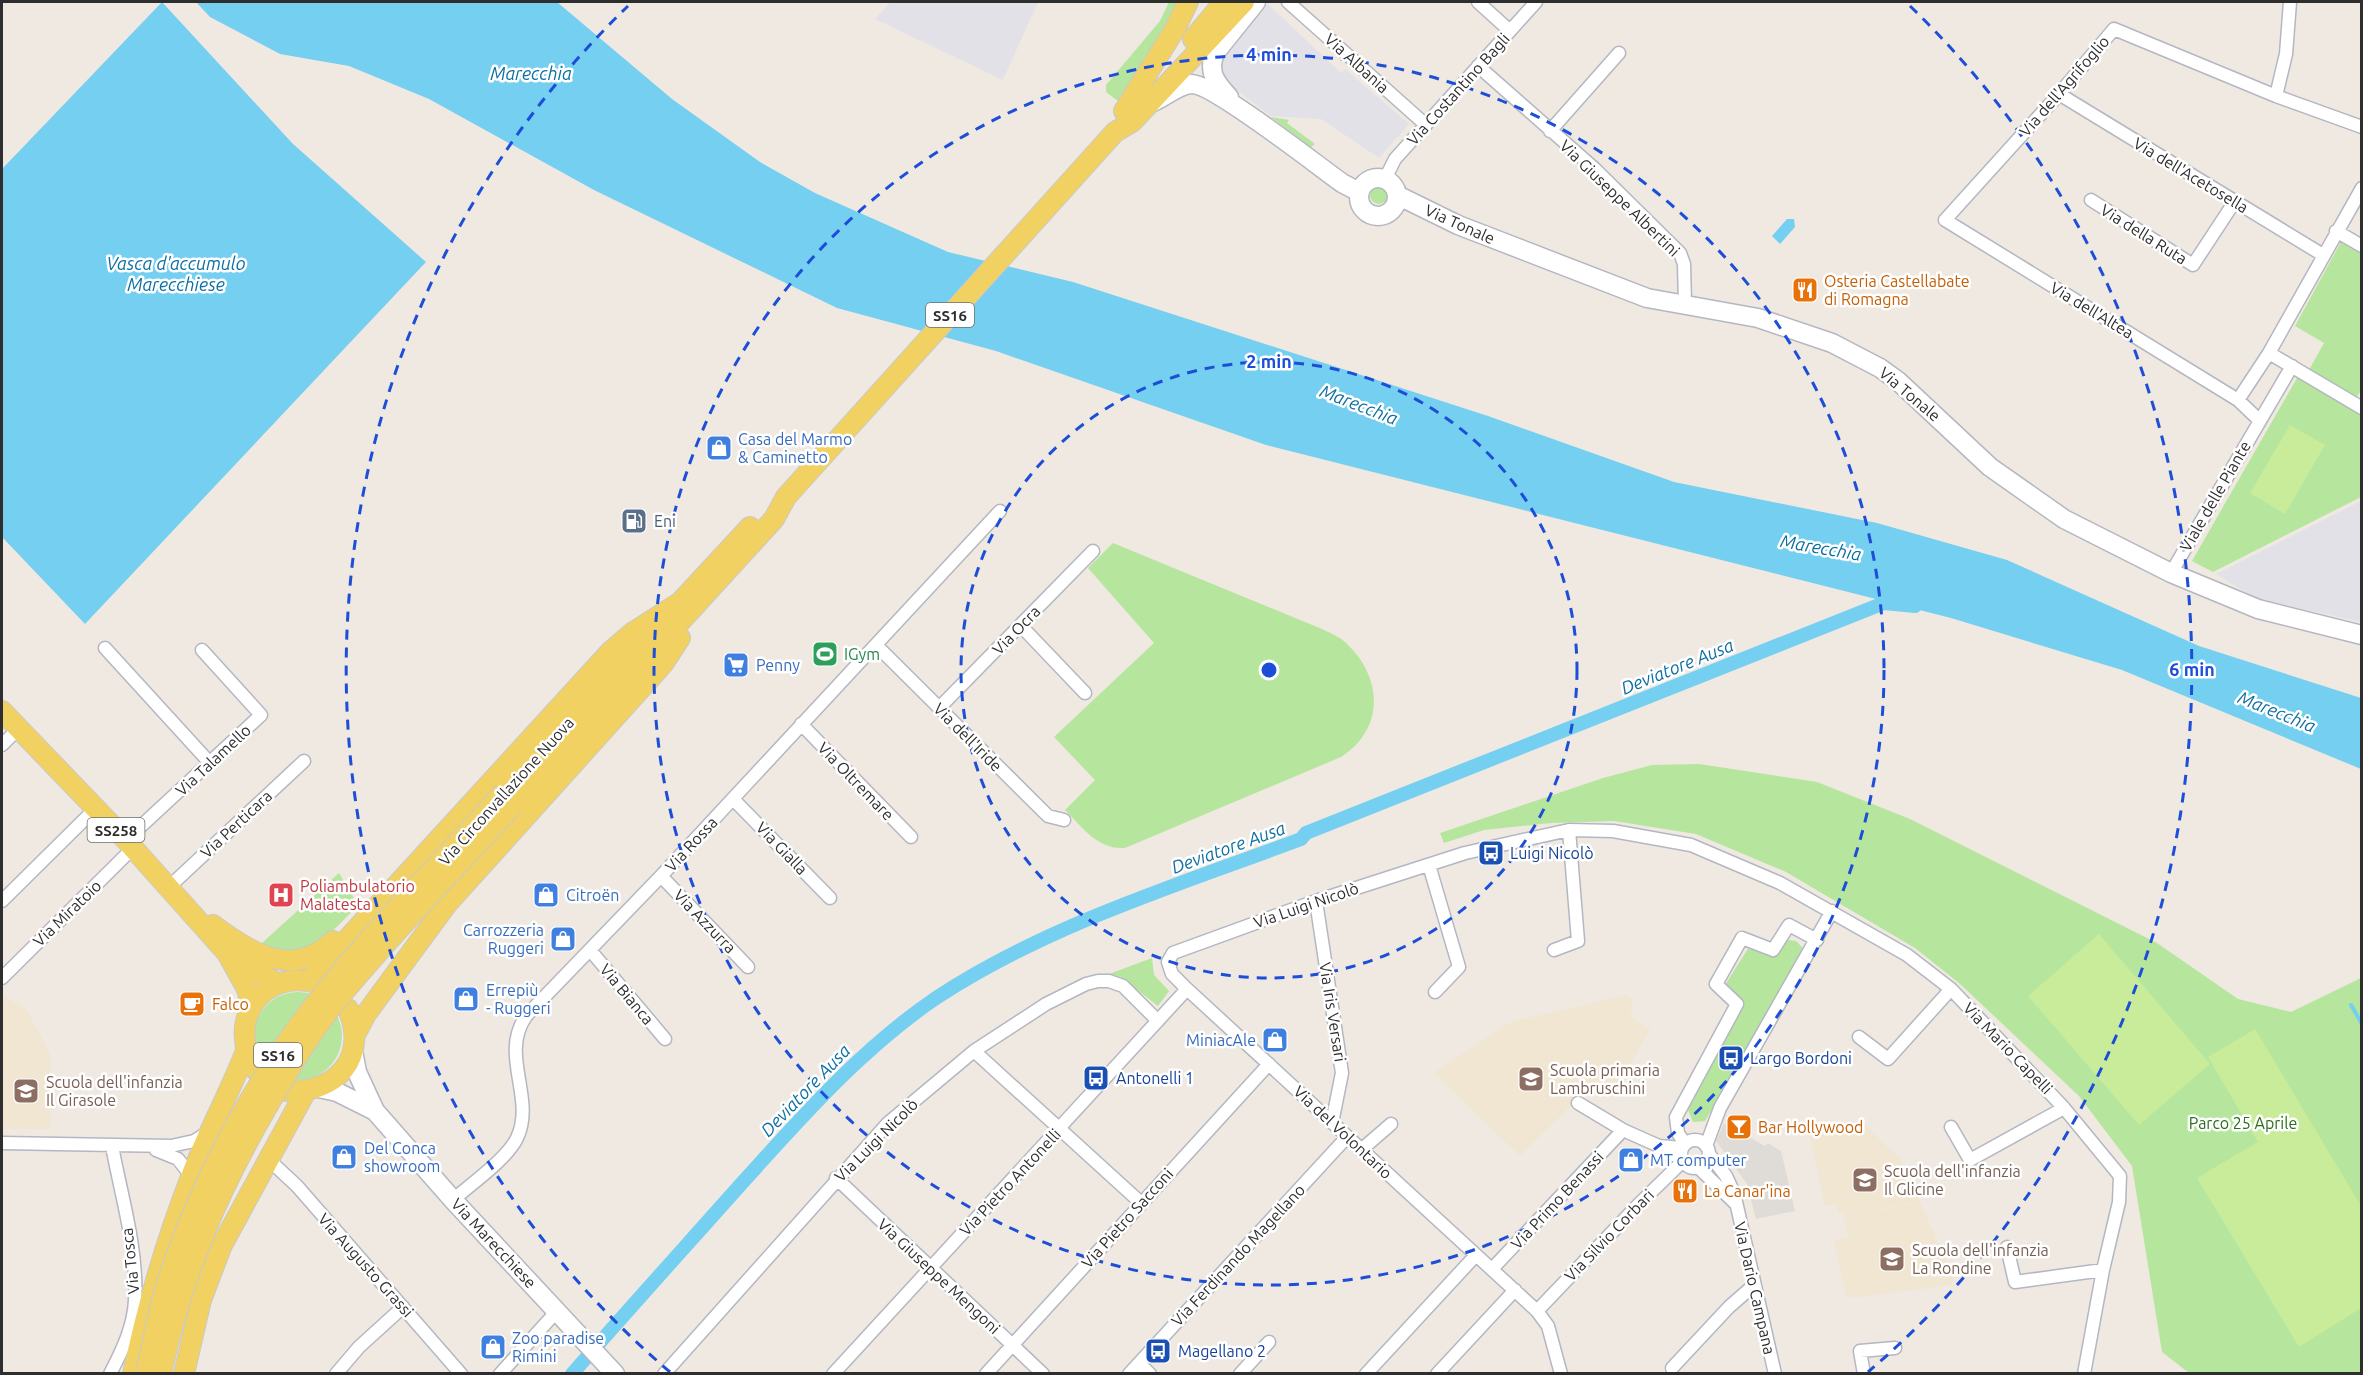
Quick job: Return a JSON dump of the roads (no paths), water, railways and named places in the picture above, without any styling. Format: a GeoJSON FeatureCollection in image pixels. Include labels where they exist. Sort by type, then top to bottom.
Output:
{"type":"FeatureCollection","features":[{"type":"Feature","properties":{"kind":"main road"},"geometry":{"type":"LineString","coordinates":[[1124,111],[1175,29],[1188,2]]}},
{"type":"Feature","properties":{"kind":"main road","name":"Via Circonvallazione Nuova"},"geometry":{"type":"LineString","coordinates":[[161,1374],[183,1283],[209,1218],[243,1147],[293,1061],[342,994],[509,799],[683,609],[774,519],[786,497],[1114,132],[1124,111],[1165,73],[1224,2]]}},
{"type":"Feature","properties":{"kind":"main road","name":"Via Circonvallazione Nuova"},"geometry":{"type":"LineString","coordinates":[[1114,132],[1132,122],[1244,2]]}},
{"type":"Feature","properties":{"kind":"main road"},"geometry":{"type":"LineString","coordinates":[[256,1071],[246,1051],[244,1030],[250,1010],[260,995],[278,984],[313,982],[611,651],[632,633],[683,609]]}},
{"type":"Feature","properties":{"kind":"main road"},"geometry":{"type":"LineString","coordinates":[[184,1374],[201,1300],[222,1245],[304,1090],[340,1074],[348,1065],[366,1014],[447,904],[663,664],[679,638],[683,609]]}},
{"type":"Feature","properties":{"kind":"main road","name":"SS258"},"geometry":{"type":"LineString","coordinates":[[2,711],[96,808],[227,953],[248,991],[250,1010]]}},
{"type":"Feature","properties":{"kind":"main road","name":"Via Circonvallazione Nuova"},"geometry":{"type":"LineString","coordinates":[[146,1374],[169,1278],[195,1209],[230,1137],[280,1051],[363,948],[509,799]]}},
{"type":"Feature","properties":{"kind":"main road"},"geometry":{"type":"LineString","coordinates":[[175,894],[231,938],[253,951],[280,961],[299,961],[314,957],[325,948],[427,853]]}},
{"type":"Feature","properties":{"kind":"main road","name":"SS258"},"geometry":{"type":"LineString","coordinates":[[227,953],[278,984]]}},
{"type":"Feature","properties":{"kind":"main road"},"geometry":{"type":"LineString","coordinates":[[348,1009],[354,1043]]}},
{"type":"Feature","properties":{"kind":"main road"},"geometry":{"type":"LineString","coordinates":[[133,1374],[148,1300],[191,1176],[227,1100],[246,1051]]}},
{"type":"Feature","properties":{"kind":"street"},"geometry":{"type":"LineString","coordinates":[[1236,105],[1214,78],[1212,61],[1215,53],[1256,2]]}},
{"type":"Feature","properties":{"kind":"street","name":"Via Albania"},"geometry":{"type":"LineString","coordinates":[[1288,2],[1426,125]]}},
{"type":"Feature","properties":{"kind":"street"},"geometry":{"type":"LineString","coordinates":[[1478,2],[1510,31]]}},
{"type":"Feature","properties":{"kind":"street","name":"Via Costantino Bagli"},"geometry":{"type":"LineString","coordinates":[[1385,179],[1395,159],[1536,2]]}},
{"type":"Feature","properties":{"kind":"street"},"geometry":{"type":"LineString","coordinates":[[2277,96],[2286,54],[2290,2]]}},
{"type":"Feature","properties":{"kind":"street","name":"Via dell'Agrifoglio"},"geometry":{"type":"LineString","coordinates":[[1945,220],[2060,94],[2114,29],[2277,96],[2361,127]]}},
{"type":"Feature","properties":{"kind":"street","name":"Via Giuseppe Albertini"},"geometry":{"type":"LineString","coordinates":[[1550,131],[1619,53]]}},
{"type":"Feature","properties":{"kind":"street","name":"Via Giuseppe Albertini"},"geometry":{"type":"LineString","coordinates":[[1478,66],[1596,170],[1680,253],[1684,264],[1685,304]]}},
{"type":"Feature","properties":{"kind":"street"},"geometry":{"type":"LineString","coordinates":[[1148,104],[1192,84],[1200,85],[1236,105],[1342,183],[1359,192],[1364,209],[1374,215],[1390,211],[1397,195],[1393,185],[1385,179],[1369,180],[1359,192]]}},
{"type":"Feature","properties":{"kind":"street","name":"Via dell'Acetosella"},"geometry":{"type":"LineString","coordinates":[[2060,94],[2323,255]]}},
{"type":"Feature","properties":{"kind":"street"},"geometry":{"type":"LineString","coordinates":[[2259,420],[2238,400],[2269,353],[2361,188]]}},
{"type":"Feature","properties":{"kind":"street","name":"Via Tonale"},"geometry":{"type":"LineString","coordinates":[[1397,195],[1458,225],[1555,265],[1647,298],[1758,318],[1832,343],[1873,364],[1917,397],[1990,468],[2033,500],[2064,519],[2171,573],[2258,609],[2361,635]]}},
{"type":"Feature","properties":{"kind":"street","name":"Via della Ruta"},"geometry":{"type":"LineString","coordinates":[[2091,200],[2193,265],[2235,201]]}},
{"type":"Feature","properties":{"kind":"street","name":"Via dell'Altea"},"geometry":{"type":"LineString","coordinates":[[1945,220],[2238,400]]}},
{"type":"Feature","properties":{"kind":"street"},"geometry":{"type":"LineString","coordinates":[[2336,231],[2361,246]]}},
{"type":"Feature","properties":{"kind":"street"},"geometry":{"type":"LineString","coordinates":[[2269,353],[2361,408]]}},
{"type":"Feature","properties":{"kind":"street","name":"Viale delle Piante"},"geometry":{"type":"LineString","coordinates":[[2171,573],[2292,366]]}},
{"type":"Feature","properties":{"kind":"street","name":"Via Rossa"},"geometry":{"type":"LineString","coordinates":[[453,1200],[516,1140],[522,1125],[514,1053],[518,1027],[1000,511]]}},
{"type":"Feature","properties":{"kind":"street","name":"Via Ocra"},"geometry":{"type":"LineString","coordinates":[[939,708],[1092,551]]}},
{"type":"Feature","properties":{"kind":"street"},"geometry":{"type":"LineString","coordinates":[[1021,626],[1085,693]]}},
{"type":"Feature","properties":{"kind":"street","name":"Via dell'Iride"},"geometry":{"type":"LineString","coordinates":[[876,645],[1048,816],[1064,820]]}},
{"type":"Feature","properties":{"kind":"street"},"geometry":{"type":"LineString","coordinates":[[105,648],[210,763]]}},
{"type":"Feature","properties":{"kind":"street","name":"Via Talamello"},"geometry":{"type":"LineString","coordinates":[[129,844],[261,715],[202,650]]}},
{"type":"Feature","properties":{"kind":"street","name":"Via Oltremare"},"geometry":{"type":"LineString","coordinates":[[801,724],[911,837]]}},
{"type":"Feature","properties":{"kind":"street"},"geometry":{"type":"LineString","coordinates":[[2,745],[18,729]]}},
{"type":"Feature","properties":{"kind":"street","name":"Via Perticara"},"geometry":{"type":"LineString","coordinates":[[175,894],[304,760]]}},
{"type":"Feature","properties":{"kind":"street","name":"Via Gialla"},"geometry":{"type":"LineString","coordinates":[[733,799],[830,898]]}},
{"type":"Feature","properties":{"kind":"street"},"geometry":{"type":"LineString","coordinates":[[2,901],[96,808]]}},
{"type":"Feature","properties":{"kind":"street"},"geometry":{"type":"LineString","coordinates":[[1554,950],[1578,941],[1569,830]]}},
{"type":"Feature","properties":{"kind":"street","name":"Via Luigi Nicolò"},"geometry":{"type":"LineString","coordinates":[[1172,974],[1168,962],[1173,953],[1185,947],[1316,901],[1465,853],[1569,830],[1613,831],[1692,845],[1780,883],[1832,911]]}},
{"type":"Feature","properties":{"kind":"street","name":"Via Miratoio"},"geometry":{"type":"LineString","coordinates":[[2,978],[129,844]]}},
{"type":"Feature","properties":{"kind":"street"},"geometry":{"type":"LineString","coordinates":[[1429,865],[1459,967],[1435,992]]}},
{"type":"Feature","properties":{"kind":"street","name":"Via Azzurra"},"geometry":{"type":"LineString","coordinates":[[661,876],[748,967]]}},
{"type":"Feature","properties":{"kind":"street","name":"Via Iris Versari"},"geometry":{"type":"LineString","coordinates":[[1316,901],[1342,1073],[1332,1123]]}},
{"type":"Feature","properties":{"kind":"street"},"geometry":{"type":"LineString","coordinates":[[1817,940],[1789,925],[1773,950],[1742,938],[1716,984],[1737,1004],[1676,1117],[1678,1133],[1690,1167],[1699,1168],[1706,1162],[1707,1150],[1720,1108],[1817,940],[1832,911]]}},
{"type":"Feature","properties":{"kind":"street","name":"Via Mario Capelli"},"geometry":{"type":"LineString","coordinates":[[1832,911],[1907,956],[1952,989],[2064,1108],[2120,1176],[2119,1202],[2103,1270]]}},
{"type":"Feature","properties":{"kind":"street","name":"Via Bianca"},"geometry":{"type":"LineString","coordinates":[[590,950],[665,1039]]}},
{"type":"Feature","properties":{"kind":"street","name":"Via del Volontario"},"geometry":{"type":"LineString","coordinates":[[1172,974],[1538,1311]]}},
{"type":"Feature","properties":{"kind":"street","name":"Via Luigi Nicolò"},"geometry":{"type":"LineString","coordinates":[[664,1374],[836,1178],[888,1123],[974,1050],[1046,1004],[1086,984],[1098,981],[1109,981],[1122,986],[1158,1021]]}},
{"type":"Feature","properties":{"kind":"street","name":"Via Pietro Antonelli"},"geometry":{"type":"LineString","coordinates":[[833,1374],[929,1267],[1059,1131],[1186,989]]}},
{"type":"Feature","properties":{"kind":"street","name":"Via Mario Capelli"},"geometry":{"type":"LineString","coordinates":[[1859,1037],[1888,1059],[1952,989]]}},
{"type":"Feature","properties":{"kind":"street","name":"Via Marecchiese"},"geometry":{"type":"LineString","coordinates":[[354,1043],[357,1072],[375,1111],[453,1200],[615,1374]]}},
{"type":"Feature","properties":{"kind":"street"},"geometry":{"type":"LineString","coordinates":[[974,1050],[1059,1131],[1140,1202]]}},
{"type":"Feature","properties":{"kind":"street","name":"Via Pietro Sacconi"},"geometry":{"type":"LineString","coordinates":[[986,1374],[1140,1202],[1269,1064]]}},
{"type":"Feature","properties":{"kind":"street","name":"Via Marecchiese"},"geometry":{"type":"LineString","coordinates":[[304,1090],[337,1092],[375,1111]]}},
{"type":"Feature","properties":{"kind":"street"},"geometry":{"type":"LineString","coordinates":[[1578,1103],[1623,1130],[1659,1146],[1685,1150],[1707,1150]]}},
{"type":"Feature","properties":{"kind":"street","name":"Via Silvio Corbari"},"geometry":{"type":"LineString","coordinates":[[1538,1311],[1685,1150],[1720,1108]]}},
{"type":"Feature","properties":{"kind":"street","name":"Via Mario Capelli"},"geometry":{"type":"LineString","coordinates":[[1951,1127],[1971,1160],[2064,1108]]}},
{"type":"Feature","properties":{"kind":"street"},"geometry":{"type":"LineString","coordinates":[[1361,1150],[1391,1124]]}},
{"type":"Feature","properties":{"kind":"street"},"geometry":{"type":"LineString","coordinates":[[2,1143],[171,1146],[194,1141],[211,1130]]}},
{"type":"Feature","properties":{"kind":"street","name":"Via Primo Benassi"},"geometry":{"type":"LineString","coordinates":[[1492,1269],[1623,1130]]}},
{"type":"Feature","properties":{"kind":"street","name":"Via Ferdinando Magellano"},"geometry":{"type":"LineString","coordinates":[[1129,1374],[1347,1137]]}},
{"type":"Feature","properties":{"kind":"street","name":"Via Tosca"},"geometry":{"type":"LineString","coordinates":[[111,1374],[127,1339],[135,1301],[133,1264],[112,1146]]}},
{"type":"Feature","properties":{"kind":"street"},"geometry":{"type":"LineString","coordinates":[[140,1146],[170,1154],[191,1176]]}},
{"type":"Feature","properties":{"kind":"street","name":"Via Dario Campana"},"geometry":{"type":"LineString","coordinates":[[1707,1150],[1729,1181],[1774,1374]]}},
{"type":"Feature","properties":{"kind":"street","name":"Via Augusto Grassi"},"geometry":{"type":"LineString","coordinates":[[268,1159],[297,1186],[461,1374]]}},
{"type":"Feature","properties":{"kind":"street","name":"Via Dario Campana"},"geometry":{"type":"LineString","coordinates":[[1699,1168],[1735,1203]]}},
{"type":"Feature","properties":{"kind":"street","name":"Via Giuseppe Mengoni"},"geometry":{"type":"LineString","coordinates":[[836,1178],[1043,1374]]}},
{"type":"Feature","properties":{"kind":"street"},"geometry":{"type":"LineString","coordinates":[[2007,1247],[2015,1282],[2103,1270],[2084,1374]]}},
{"type":"Feature","properties":{"kind":"street"},"geometry":{"type":"LineString","coordinates":[[1366,1374],[1476,1255]]}},
{"type":"Feature","properties":{"kind":"street"},"geometry":{"type":"LineString","coordinates":[[1672,1368],[1729,1307],[1753,1286]]}},
{"type":"Feature","properties":{"kind":"street"},"geometry":{"type":"LineString","coordinates":[[1437,1374],[1515,1290]]}},
{"type":"Feature","properties":{"kind":"street"},"geometry":{"type":"LineString","coordinates":[[336,1374],[359,1347],[403,1306]]}},
{"type":"Feature","properties":{"kind":"street"},"geometry":{"type":"LineString","coordinates":[[500,1374],[557,1311]]}},
{"type":"Feature","properties":{"kind":"street"},"geometry":{"type":"LineString","coordinates":[[1538,1311],[1548,1326],[1561,1374]]}},
{"type":"Feature","properties":{"kind":"street"},"geometry":{"type":"LineString","coordinates":[[1240,1374],[1269,1342]]}},
{"type":"Feature","properties":{"kind":"street"},"geometry":{"type":"LineString","coordinates":[[1864,1374],[1860,1351],[1895,1348]]}},
{"type":"Feature","properties":{"kind":"street"},"geometry":{"type":"LineString","coordinates":[[1139,1363],[1150,1374]]}},
{"type":"Feature","properties":{"kind":"water","name":"Vasca d'accumulo Marecchiese"},"geometry":{"type":"Polygon","coordinates":[[[162,2],[293,144],[426,262],[85,624],[2,537],[2,169],[162,2]]]}},
{"type":"Feature","properties":{"kind":"water","name":"Marecchia"},"geometry":{"type":"Polygon","coordinates":[[[196,2],[557,2],[672,99],[760,162],[815,193],[948,252],[1073,282],[1488,416],[1674,482],[1877,523],[2007,560],[2199,646],[2361,698],[2361,769],[2122,670],[1951,618],[1266,445],[996,351],[837,308],[594,190],[429,99],[349,66],[280,54],[210,17],[196,2]]]}},
{"type":"Feature","properties":{"kind":"water"},"geometry":{"type":"Polygon","coordinates":[[[1787,219],[1794,219],[1795,227],[1780,244],[1772,236],[1787,219]]]}},
{"type":"Feature","properties":{"kind":"waterway","name":"Deviatore Ausa"},"geometry":{"type":"LineString","coordinates":[[572,1374],[787,1133],[833,1085],[882,1039],[909,1018],[936,998],[979,972],[1023,949],[1114,908],[1301,839],[1306,833],[1884,603],[1915,606]]}},
{"type":"Feature","properties":{"kind":"waterway"},"geometry":{"type":"LineString","coordinates":[[2351,1005],[2362,1024]]}},
{"type":"Feature","properties":{"kind":"place","name":"Osteria Castellabate di Romagna"},"geometry":{"type":"Point","coordinates":[1805,290]}},
{"type":"Feature","properties":{"kind":"place","name":"Casa del Marmo & Caminetto"},"geometry":{"type":"Point","coordinates":[719,448]}},
{"type":"Feature","properties":{"kind":"place","name":"Eni"},"geometry":{"type":"Point","coordinates":[634,521]}},
{"type":"Feature","properties":{"kind":"place","name":"IGym"},"geometry":{"type":"Point","coordinates":[825,654]}},
{"type":"Feature","properties":{"kind":"place","name":"Penny"},"geometry":{"type":"Point","coordinates":[736,665]}},
{"type":"Feature","properties":{"kind":"place","name":"Luigi Nicolò"},"geometry":{"type":"Point","coordinates":[1491,853]}},
{"type":"Feature","properties":{"kind":"place","name":"Poliambulatorio Malatesta"},"geometry":{"type":"Point","coordinates":[281,895]}},
{"type":"Feature","properties":{"kind":"place","name":"Citroën"},"geometry":{"type":"Point","coordinates":[546,895]}},
{"type":"Feature","properties":{"kind":"place","name":"Carrozzeria Ruggeri"},"geometry":{"type":"Point","coordinates":[563,939]}},
{"type":"Feature","properties":{"kind":"place","name":"Errepiù - Ruggeri"},"geometry":{"type":"Point","coordinates":[466,999]}},
{"type":"Feature","properties":{"kind":"place","name":"Falco"},"geometry":{"type":"Point","coordinates":[192,1004]}},
{"type":"Feature","properties":{"kind":"place","name":"MiniacAle"},"geometry":{"type":"Point","coordinates":[1275,1040]}},
{"type":"Feature","properties":{"kind":"place","name":"Largo Bordoni"},"geometry":{"type":"Point","coordinates":[1731,1058]}},
{"type":"Feature","properties":{"kind":"place","name":"Antonelli 1"},"geometry":{"type":"Point","coordinates":[1096,1078]}},
{"type":"Feature","properties":{"kind":"place","name":"Scuola primaria Lambruschini"},"geometry":{"type":"Point","coordinates":[1531,1079]}},
{"type":"Feature","properties":{"kind":"place","name":"Scuola dell'infanzia Il Girasole"},"geometry":{"type":"Point","coordinates":[26,1091]}},
{"type":"Feature","properties":{"kind":"place","name":"Bar Hollywood"},"geometry":{"type":"Point","coordinates":[1739,1127]}},
{"type":"Feature","properties":{"kind":"place","name":"Del Conca showroom"},"geometry":{"type":"Point","coordinates":[344,1157]}},
{"type":"Feature","properties":{"kind":"place","name":"MT computer"},"geometry":{"type":"Point","coordinates":[1631,1160]}},
{"type":"Feature","properties":{"kind":"place","name":"Scuola dell'infanzia Il Glicine"},"geometry":{"type":"Point","coordinates":[1865,1180]}},
{"type":"Feature","properties":{"kind":"place","name":"La Canar'ina"},"geometry":{"type":"Point","coordinates":[1685,1191]}},
{"type":"Feature","properties":{"kind":"place","name":"Scuola dell'infanzia La Rondine"},"geometry":{"type":"Point","coordinates":[1892,1259]}},
{"type":"Feature","properties":{"kind":"place","name":"Zoo paradise Rimini"},"geometry":{"type":"Point","coordinates":[493,1347]}},
{"type":"Feature","properties":{"kind":"place","name":"Magellano 2"},"geometry":{"type":"Point","coordinates":[1158,1351]}},
{"type":"Feature","properties":{"kind":"park label","name":"Parco 25 Aprile"},"geometry":{"type":"Point","coordinates":[2243,1123]}}]}
